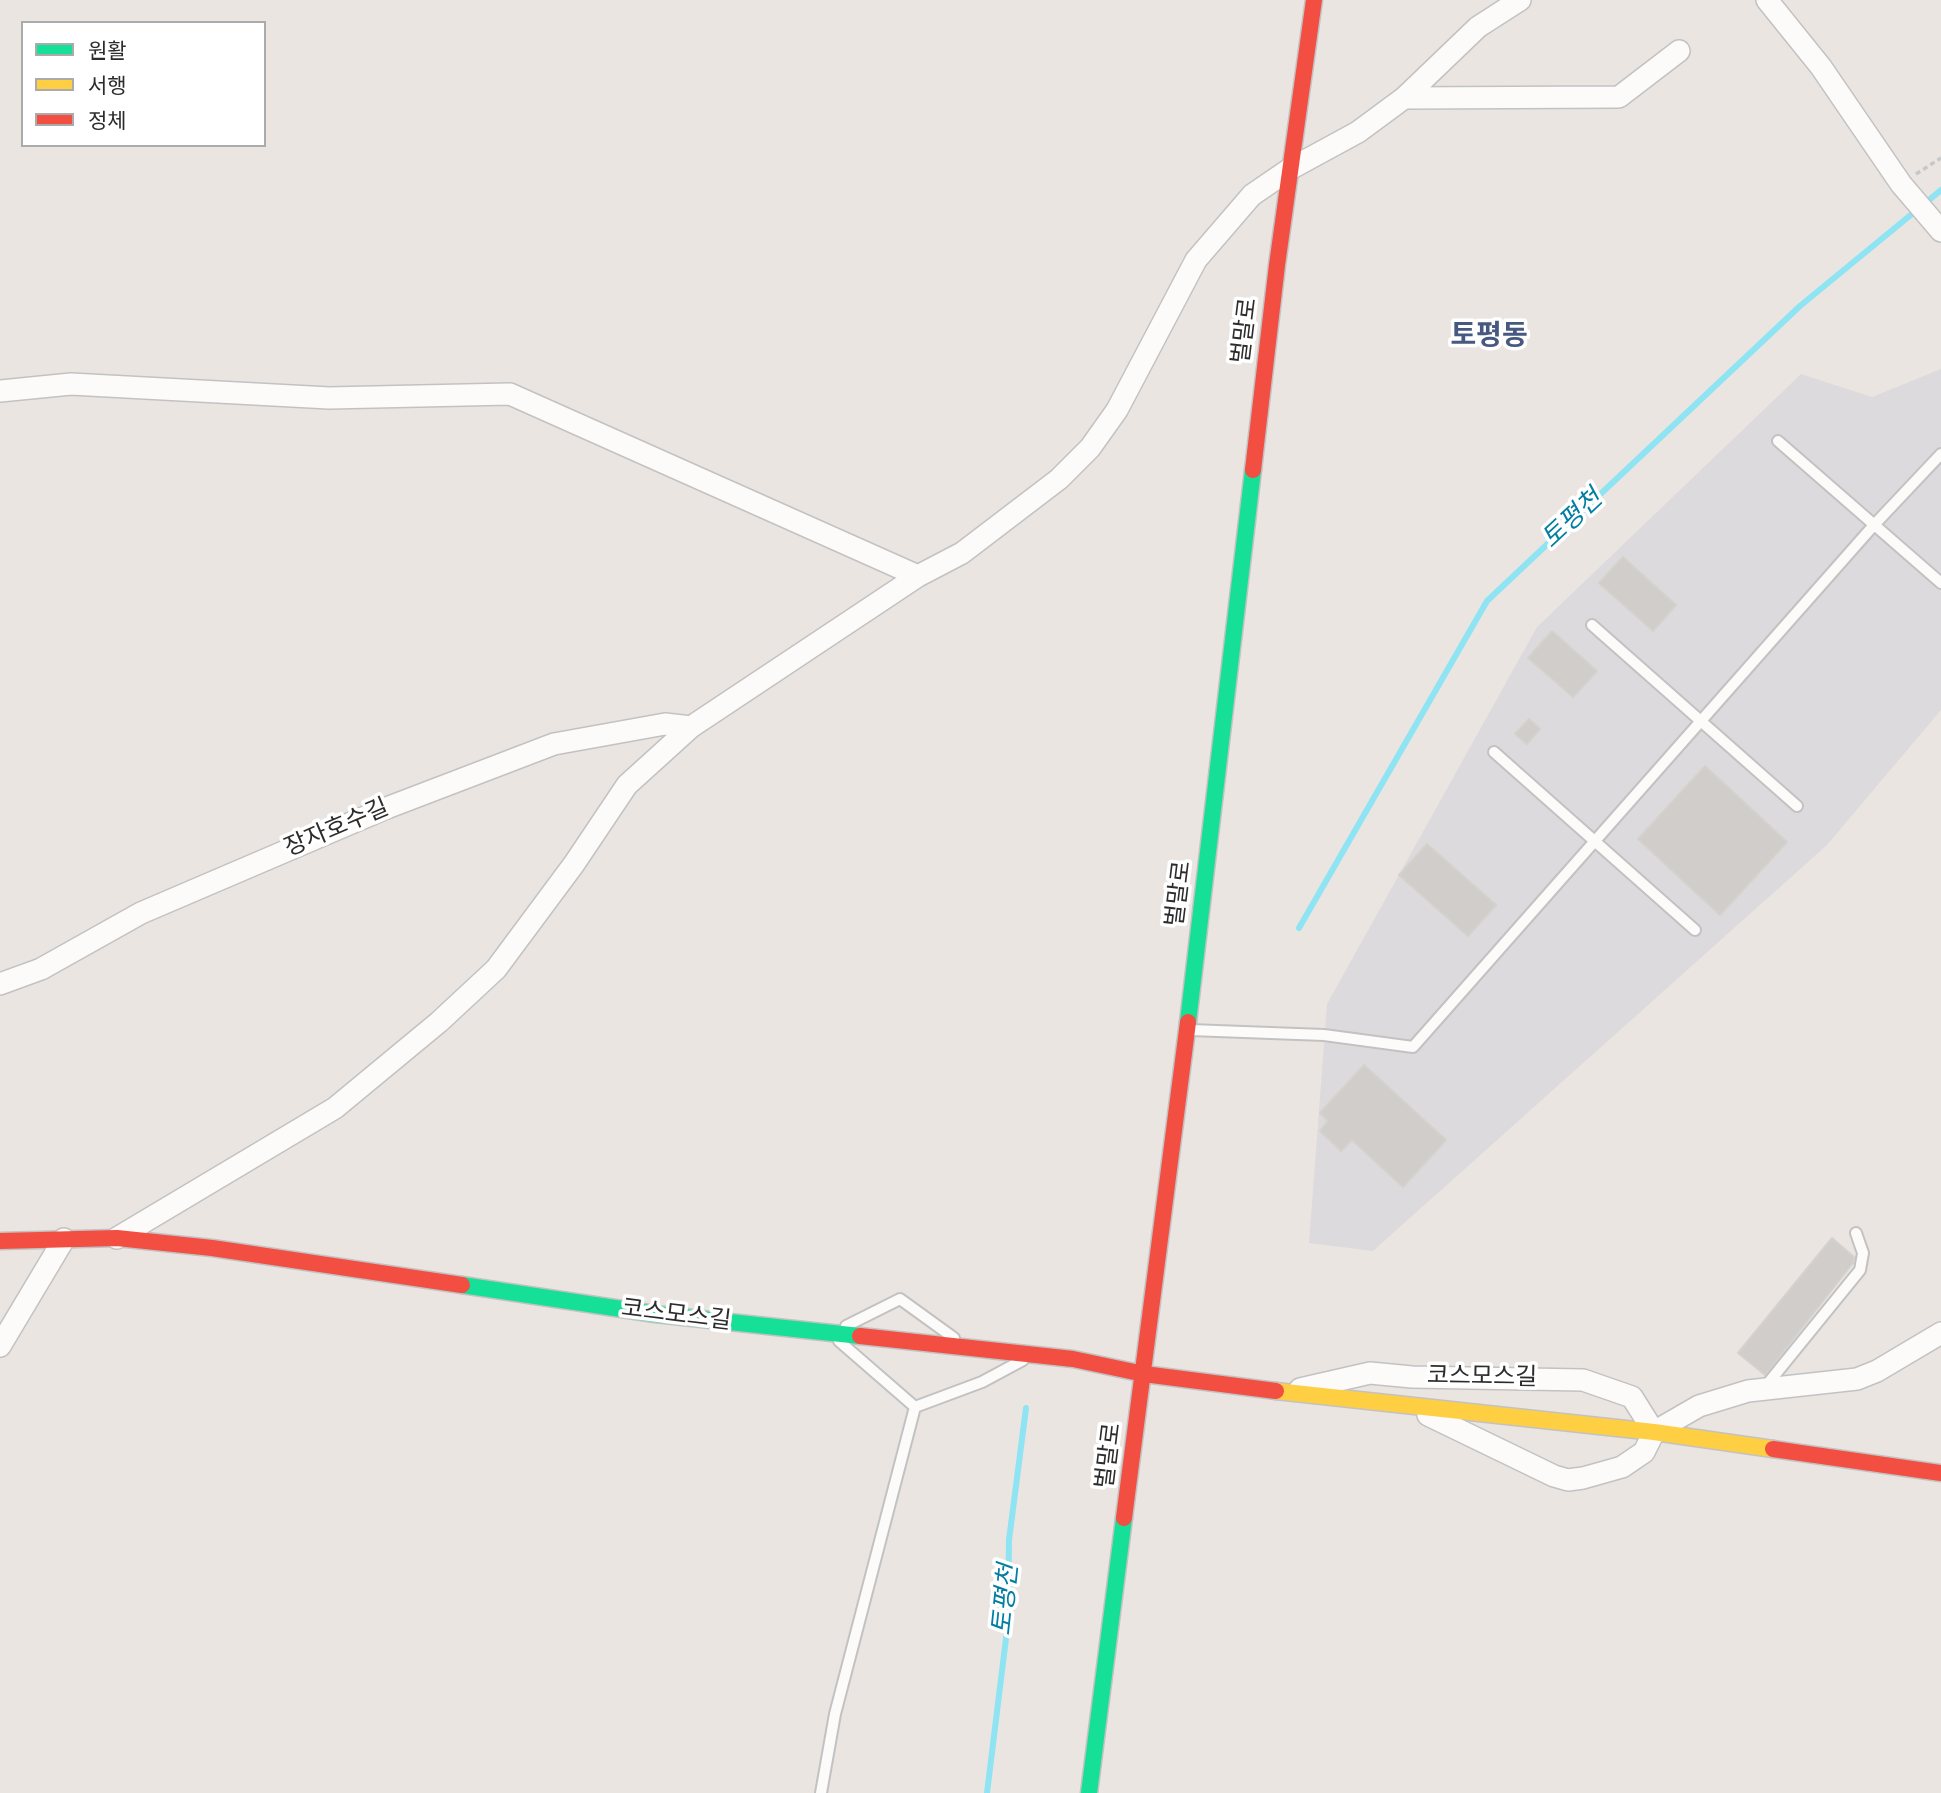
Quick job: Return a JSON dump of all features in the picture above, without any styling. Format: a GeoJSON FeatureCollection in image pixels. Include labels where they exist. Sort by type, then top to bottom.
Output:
{"type":"FeatureCollection","features":[{"type":"Feature","properties":{"kind":"street","name":"벌말로"},"geometry":{"type":"LineString","coordinates":[[1088,1793],[1144,1374],[1290,169],[1314,0]]}},
{"type":"Feature","properties":{"kind":"street"},"geometry":{"type":"LineString","coordinates":[[117,1238],[335,1108],[439,1022],[496,969],[627,785],[691,727],[918,576],[962,553],[1059,480],[1090,448],[1117,410],[1142,368],[1196,260],[1252,195],[1290,169],[1358,132],[1404,97],[1478,27],[1520,0]]}},
{"type":"Feature","properties":{"kind":"street"},"geometry":{"type":"LineString","coordinates":[[1767,0],[1821,67],[1921,207]]}},
{"type":"Feature","properties":{"kind":"street"},"geometry":{"type":"LineString","coordinates":[[1404,97],[1619,97],[1679,51]]}},
{"type":"Feature","properties":{"kind":"street"},"geometry":{"type":"LineString","coordinates":[[0,391],[71,384],[328,398],[510,394],[918,576]]}},
{"type":"Feature","properties":{"kind":"street","name":"장자호수길"},"geometry":{"type":"LineString","coordinates":[[0,984],[41,969],[141,913],[384,809],[554,744],[666,724],[691,727]]}},
{"type":"Feature","properties":{"kind":"street","name":"코스모스길"},"geometry":{"type":"LineString","coordinates":[[0,1241],[117,1238],[212,1248],[655,1314],[1030,1357],[1073,1359],[1144,1374],[1413,1408],[1654,1432],[1941,1473]]}},
{"type":"Feature","properties":{"kind":"street"},"geometry":{"type":"LineString","coordinates":[[0,1346],[64,1239]]}},
{"type":"Feature","properties":{"kind":"street","name":"코스모스길"},"geometry":{"type":"LineString","coordinates":[[1413,1408],[1568,1480],[1583,1478],[1636,1460],[1654,1432],[1699,1406],[1762,1390],[1857,1379],[1877,1371],[1941,1333]]}},
{"type":"Feature","properties":{"kind":"street","name":"코스모스길"},"geometry":{"type":"LineString","coordinates":[[1289,1392],[1360,1374],[1583,1380],[1632,1397],[1654,1432]]}},
{"type":"Feature","properties":{"kind":"lane"},"geometry":{"type":"LineString","coordinates":[[1778,441],[1941,583]]}},
{"type":"Feature","properties":{"kind":"lane"},"geometry":{"type":"LineString","coordinates":[[1187,1030],[1324,1035],[1413,1047],[1874,525],[1941,454]]}},
{"type":"Feature","properties":{"kind":"lane"},"geometry":{"type":"LineString","coordinates":[[1592,625],[1797,806]]}},
{"type":"Feature","properties":{"kind":"lane"},"geometry":{"type":"LineString","coordinates":[[1494,752],[1695,930]]}},
{"type":"Feature","properties":{"kind":"lane"},"geometry":{"type":"LineString","coordinates":[[1762,1390],[1860,1270],[1864,1258],[1856,1233]]}},
{"type":"Feature","properties":{"kind":"lane"},"geometry":{"type":"LineString","coordinates":[[915,1407],[859,1361],[831,1333],[900,1299],[968,1348]]}},
{"type":"Feature","properties":{"kind":"lane"},"geometry":{"type":"LineString","coordinates":[[915,1407],[982,1382],[1030,1357]]}},
{"type":"Feature","properties":{"kind":"lane"},"geometry":{"type":"LineString","coordinates":[[821,1793],[835,1714],[915,1407]]}},
{"type":"Feature","properties":{"kind":"path"},"geometry":{"type":"LineString","coordinates":[[1921,207],[1941,158]]}},
{"type":"Feature","properties":{"kind":"shaded area"},"geometry":{"type":"Polygon","coordinates":[[[1941,369],[1941,710],[1827,845],[1373,1251],[1309,1243],[1327,1004],[1537,627],[1801,374],[1872,397],[1941,369]]]}},
{"type":"Feature","properties":{"kind":"building"},"geometry":{"type":"Polygon","coordinates":[[[1623,557],[1676,605],[1653,631],[1599,583],[1623,557]]]}},
{"type":"Feature","properties":{"kind":"building"},"geometry":{"type":"Polygon","coordinates":[[[1552,631],[1597,671],[1573,697],[1528,658],[1552,631]]]}},
{"type":"Feature","properties":{"kind":"building"},"geometry":{"type":"Polygon","coordinates":[[[1529,719],[1540,729],[1527,744],[1515,734],[1529,719]]]}},
{"type":"Feature","properties":{"kind":"building"},"geometry":{"type":"Polygon","coordinates":[[[1705,766],[1787,842],[1720,915],[1638,839],[1705,766]]]}},
{"type":"Feature","properties":{"kind":"building"},"geometry":{"type":"Polygon","coordinates":[[[1427,844],[1496,905],[1468,936],[1399,875],[1427,844]]]}},
{"type":"Feature","properties":{"kind":"building"},"geometry":{"type":"Polygon","coordinates":[[[1364,1065],[1446,1140],[1403,1187],[1352,1140],[1341,1151],[1320,1131],[1328,1121],[1320,1113],[1364,1065]]]}},
{"type":"Feature","properties":{"kind":"building"},"geometry":{"type":"Polygon","coordinates":[[[1832,1238],[1854,1257],[1853,1263],[1765,1375],[1738,1353],[1832,1238]]]}},
{"type":"Feature","properties":{"kind":"waterway","name":"토평천"},"geometry":{"type":"LineString","coordinates":[[1299,928],[1487,601],[1800,306],[1941,190]]}},
{"type":"Feature","properties":{"kind":"waterway","name":"토평천"},"geometry":{"type":"LineString","coordinates":[[987,1793],[1008,1622],[1009,1540],[1026,1408]]}},
{"type":"Feature","properties":{"kind":"traffic: fast"},"geometry":{"type":"LineString","coordinates":[[1188,1022],[1253,470]]}},
{"type":"Feature","properties":{"kind":"traffic: fast"},"geometry":{"type":"LineString","coordinates":[[462,1285],[655,1314],[860,1336]]}},
{"type":"Feature","properties":{"kind":"traffic: fast"},"geometry":{"type":"LineString","coordinates":[[1089,1793],[1124,1518]]}},
{"type":"Feature","properties":{"kind":"traffic: slow"},"geometry":{"type":"LineString","coordinates":[[1276,1391],[1654,1432],[1773,1449]]}},
{"type":"Feature","properties":{"kind":"traffic: jam"},"geometry":{"type":"LineString","coordinates":[[1253,470],[1277,265],[1314,0]]}},
{"type":"Feature","properties":{"kind":"traffic: jam"},"geometry":{"type":"LineString","coordinates":[[1124,1518],[1188,1022]]}},
{"type":"Feature","properties":{"kind":"traffic: jam"},"geometry":{"type":"LineString","coordinates":[[0,1241],[117,1238],[212,1248],[462,1285]]}},
{"type":"Feature","properties":{"kind":"traffic: jam"},"geometry":{"type":"LineString","coordinates":[[860,1336],[1073,1359],[1144,1374],[1276,1391]]}},
{"type":"Feature","properties":{"kind":"traffic: jam"},"geometry":{"type":"LineString","coordinates":[[1773,1449],[1941,1473]]}},
{"type":"Feature","properties":{"kind":"district","name":"토평동"},"geometry":{"type":"Point","coordinates":[1489,337]}}]}
